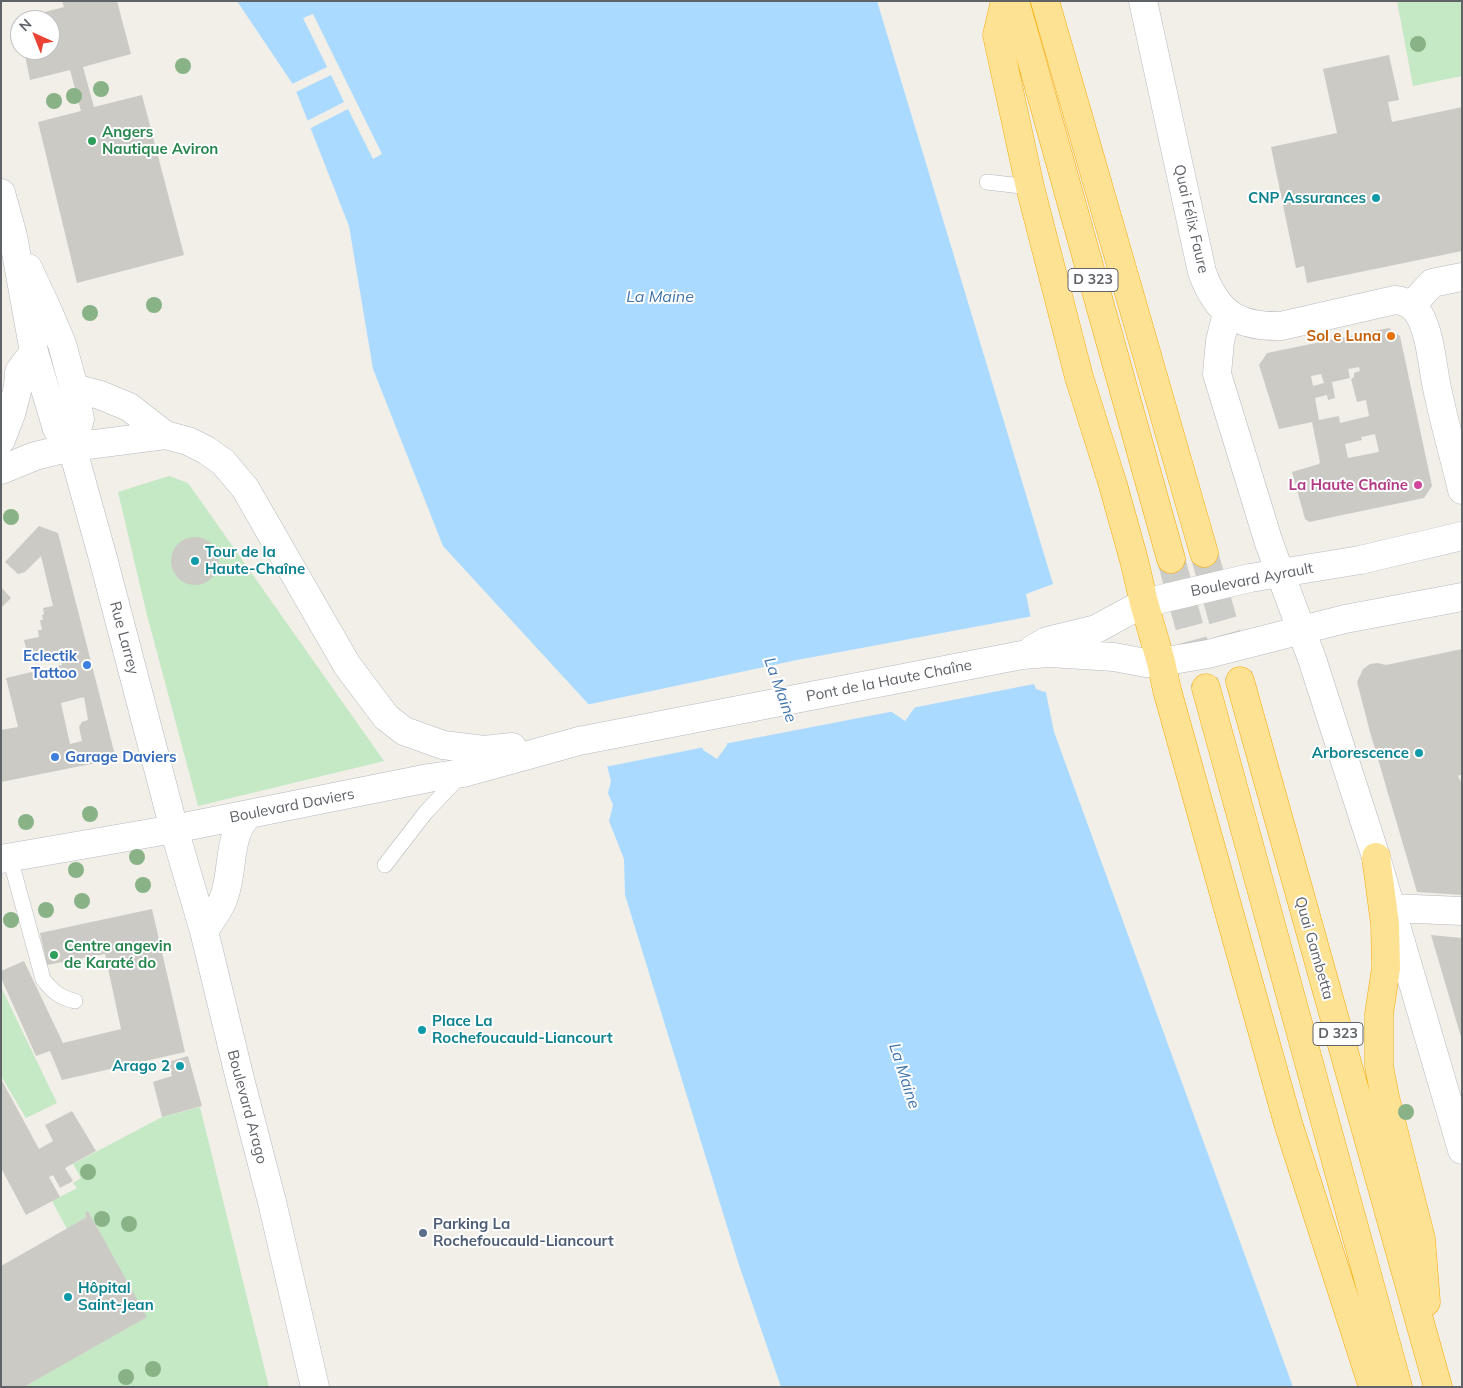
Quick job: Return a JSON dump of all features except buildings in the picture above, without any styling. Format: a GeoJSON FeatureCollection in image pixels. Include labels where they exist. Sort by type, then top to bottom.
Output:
{"type":"FeatureCollection","features":[{"type":"Feature","properties":{"kind":"highway"},"geometry":{"type":"LineString","coordinates":[[1005,1],[997,35],[1030,187],[1079,377],[1113,485],[1144,603],[1162,662],[1167,690],[1288,1123],[1374,1387]]}},
{"type":"Feature","properties":{"kind":"highway","name":"D 323"},"geometry":{"type":"LineString","coordinates":[[1014,1],[1171,559]]}},
{"type":"Feature","properties":{"kind":"highway","name":"D 323"},"geometry":{"type":"LineString","coordinates":[[1045,1],[1204,553]]}},
{"type":"Feature","properties":{"kind":"highway","name":"Quai Gambetta"},"geometry":{"type":"LineString","coordinates":[[1240,682],[1438,1387]]}},
{"type":"Feature","properties":{"kind":"highway","name":"D 323"},"geometry":{"type":"LineString","coordinates":[[1206,688],[1398,1387]]}},
{"type":"Feature","properties":{"kind":"highway"},"geometry":{"type":"LineString","coordinates":[[1376,857],[1385,924],[1386,968],[1379,1014],[1380,1066],[1385,1097],[1421,1239],[1430,1358]]}},
{"type":"Feature","properties":{"kind":"street","name":"Quai Félix Faure"},"geometry":{"type":"LineString","coordinates":[[1143,1],[1202,272],[1216,302],[1227,313]]}},
{"type":"Feature","properties":{"kind":"street","name":"Rue Larrey"},"geometry":{"type":"LineString","coordinates":[[1,193],[13,236],[34,352],[57,428],[72,447],[174,829]]}},
{"type":"Feature","properties":{"kind":"street","name":"Rue Larrey"},"geometry":{"type":"LineString","coordinates":[[13,236],[62,344],[80,419],[72,447]]}},
{"type":"Feature","properties":{"kind":"street"},"geometry":{"type":"LineString","coordinates":[[1412,305],[1432,283],[1462,277]]}},
{"type":"Feature","properties":{"kind":"street"},"geometry":{"type":"LineString","coordinates":[[1462,490],[1426,331],[1412,305],[1402,300],[1396,300],[1281,326],[1262,326],[1245,322],[1227,313],[1220,340],[1217,374],[1279,572],[1312,659],[1376,857],[1462,1150]]}},
{"type":"Feature","properties":{"kind":"street"},"geometry":{"type":"LineString","coordinates":[[1,440],[11,414],[18,387],[19,372],[34,352]]}},
{"type":"Feature","properties":{"kind":"street"},"geometry":{"type":"LineString","coordinates":[[74,388],[100,395],[129,407],[165,435]]}},
{"type":"Feature","properties":{"kind":"street"},"geometry":{"type":"LineString","coordinates":[[1,470],[35,456],[72,447],[165,435],[188,441],[224,462],[245,488],[355,675],[386,717],[404,732],[443,745],[462,749],[484,750],[572,743]]}},
{"type":"Feature","properties":{"kind":"street","name":"Boulevard Ayrault"},"geometry":{"type":"LineString","coordinates":[[1048,647],[1096,628],[1144,603],[1279,572],[1360,560],[1462,536]]}},
{"type":"Feature","properties":{"kind":"street"},"geometry":{"type":"LineString","coordinates":[[1048,647],[1146,663],[1162,662],[1208,654],[1457,592]]}},
{"type":"Feature","properties":{"kind":"street","name":"Pont de la Haute Chaîne"},"geometry":{"type":"LineString","coordinates":[[572,743],[1022,655],[1048,647]]}},
{"type":"Feature","properties":{"kind":"street","name":"Boulevard Daviers"},"geometry":{"type":"LineString","coordinates":[[6,858],[174,829],[429,778],[463,773],[572,743]]}},
{"type":"Feature","properties":{"kind":"street"},"geometry":{"type":"LineString","coordinates":[[204,931],[224,898],[236,836],[242,821],[248,815]]}},
{"type":"Feature","properties":{"kind":"street","name":"Boulevard Arago"},"geometry":{"type":"LineString","coordinates":[[174,829],[204,931],[272,1202],[315,1387]]}},
{"type":"Feature","properties":{"kind":"street"},"geometry":{"type":"LineString","coordinates":[[1391,908],[1462,911]]}},
{"type":"Feature","properties":{"kind":"lane"},"geometry":{"type":"LineString","coordinates":[[987,182],[1030,187]]}},
{"type":"Feature","properties":{"kind":"lane"},"geometry":{"type":"LineString","coordinates":[[385,865],[426,812],[463,773]]}},
{"type":"Feature","properties":{"kind":"lane"},"geometry":{"type":"LineString","coordinates":[[6,858],[43,979],[58,995],[75,1001]]}},
{"type":"Feature","properties":{"kind":"green space"},"geometry":{"type":"Polygon","coordinates":[[[1397,1],[1462,1],[1462,76],[1413,86],[1397,1]]]}},
{"type":"Feature","properties":{"kind":"green space"},"geometry":{"type":"Polygon","coordinates":[[[169,476],[188,483],[384,761],[198,806],[147,615],[118,492],[169,476]]]}},
{"type":"Feature","properties":{"kind":"green space"},"geometry":{"type":"Polygon","coordinates":[[[1,987],[57,1103],[26,1118],[1,1076],[1,987]]]}},
{"type":"Feature","properties":{"kind":"green space"},"geometry":{"type":"Polygon","coordinates":[[[200,1107],[269,1387],[24,1387],[146,1317],[88,1211],[87,1217],[67,1229],[52,1201],[77,1188],[73,1183],[81,1178],[73,1164],[162,1117],[200,1107]]]}},
{"type":"Feature","properties":{"kind":"water","name":"La Maine"},"geometry":{"type":"Polygon","coordinates":[[[237,1],[877,1],[1053,584],[1026,594],[1054,732],[1293,1387],[781,1387],[739,1265],[625,895],[624,859],[609,821],[613,805],[608,793],[611,781],[592,708],[443,546],[373,369],[349,226],[294,86],[237,1]],[[892,645],[883,659],[892,712],[905,721],[915,707],[906,655],[892,645]],[[702,683],[693,697],[703,750],[717,759],[727,745],[716,693],[702,683]]]}},
{"type":"Feature","properties":{"kind":"pier"},"geometry":{"type":"Polygon","coordinates":[[[313,14],[382,154],[373,159],[348,109],[309,129],[305,122],[344,102],[331,75],[294,93],[290,85],[327,67],[303,18],[313,14]]]}},
{"type":"Feature","properties":{"kind":"pier"},"geometry":{"type":"Polygon","coordinates":[[[1033,616],[1048,691],[1044,692],[1036,689],[1034,684],[912,708],[904,656],[893,648],[885,659],[895,711],[724,744],[714,694],[702,686],[695,698],[705,747],[605,767],[590,709],[586,705],[797,660],[1033,616]]]}},
{"type":"Feature","properties":{"kind":"tunnel"},"geometry":{"type":"LineString","coordinates":[[1204,553],[1240,681]]}},
{"type":"Feature","properties":{"kind":"tunnel"},"geometry":{"type":"LineString","coordinates":[[1171,559],[1206,688]]}},
{"type":"Feature","properties":{"kind":"place","name":"Angers Nautique Aviron"},"geometry":{"type":"Point","coordinates":[92,141]}},
{"type":"Feature","properties":{"kind":"place","name":"CNP Assurances"},"geometry":{"type":"Point","coordinates":[1376,198]}},
{"type":"Feature","properties":{"kind":"place","name":"Sol e Luna"},"geometry":{"type":"Point","coordinates":[1391,336]}},
{"type":"Feature","properties":{"kind":"place","name":"La Haute Chaîne"},"geometry":{"type":"Point","coordinates":[1418,485]}},
{"type":"Feature","properties":{"kind":"place","name":"Tour de la Haute-Chaîne"},"geometry":{"type":"Point","coordinates":[195,561]}},
{"type":"Feature","properties":{"kind":"place","name":"Eclectik Tattoo"},"geometry":{"type":"Point","coordinates":[87,665]}},
{"type":"Feature","properties":{"kind":"place","name":"Arborescence"},"geometry":{"type":"Point","coordinates":[1419,753]}},
{"type":"Feature","properties":{"kind":"place","name":"Garage Daviers"},"geometry":{"type":"Point","coordinates":[55,757]}},
{"type":"Feature","properties":{"kind":"place","name":"Centre angevin de Karaté do"},"geometry":{"type":"Point","coordinates":[54,955]}},
{"type":"Feature","properties":{"kind":"place","name":"Place La Rochefoucauld-Liancourt"},"geometry":{"type":"Point","coordinates":[422,1030]}},
{"type":"Feature","properties":{"kind":"place","name":"Arago 2"},"geometry":{"type":"Point","coordinates":[180,1066]}},
{"type":"Feature","properties":{"kind":"place","name":"Parking La Rochefoucauld-Liancourt"},"geometry":{"type":"Point","coordinates":[423,1233]}},
{"type":"Feature","properties":{"kind":"place","name":"Hôpital Saint-Jean"},"geometry":{"type":"Point","coordinates":[68,1297]}}]}
